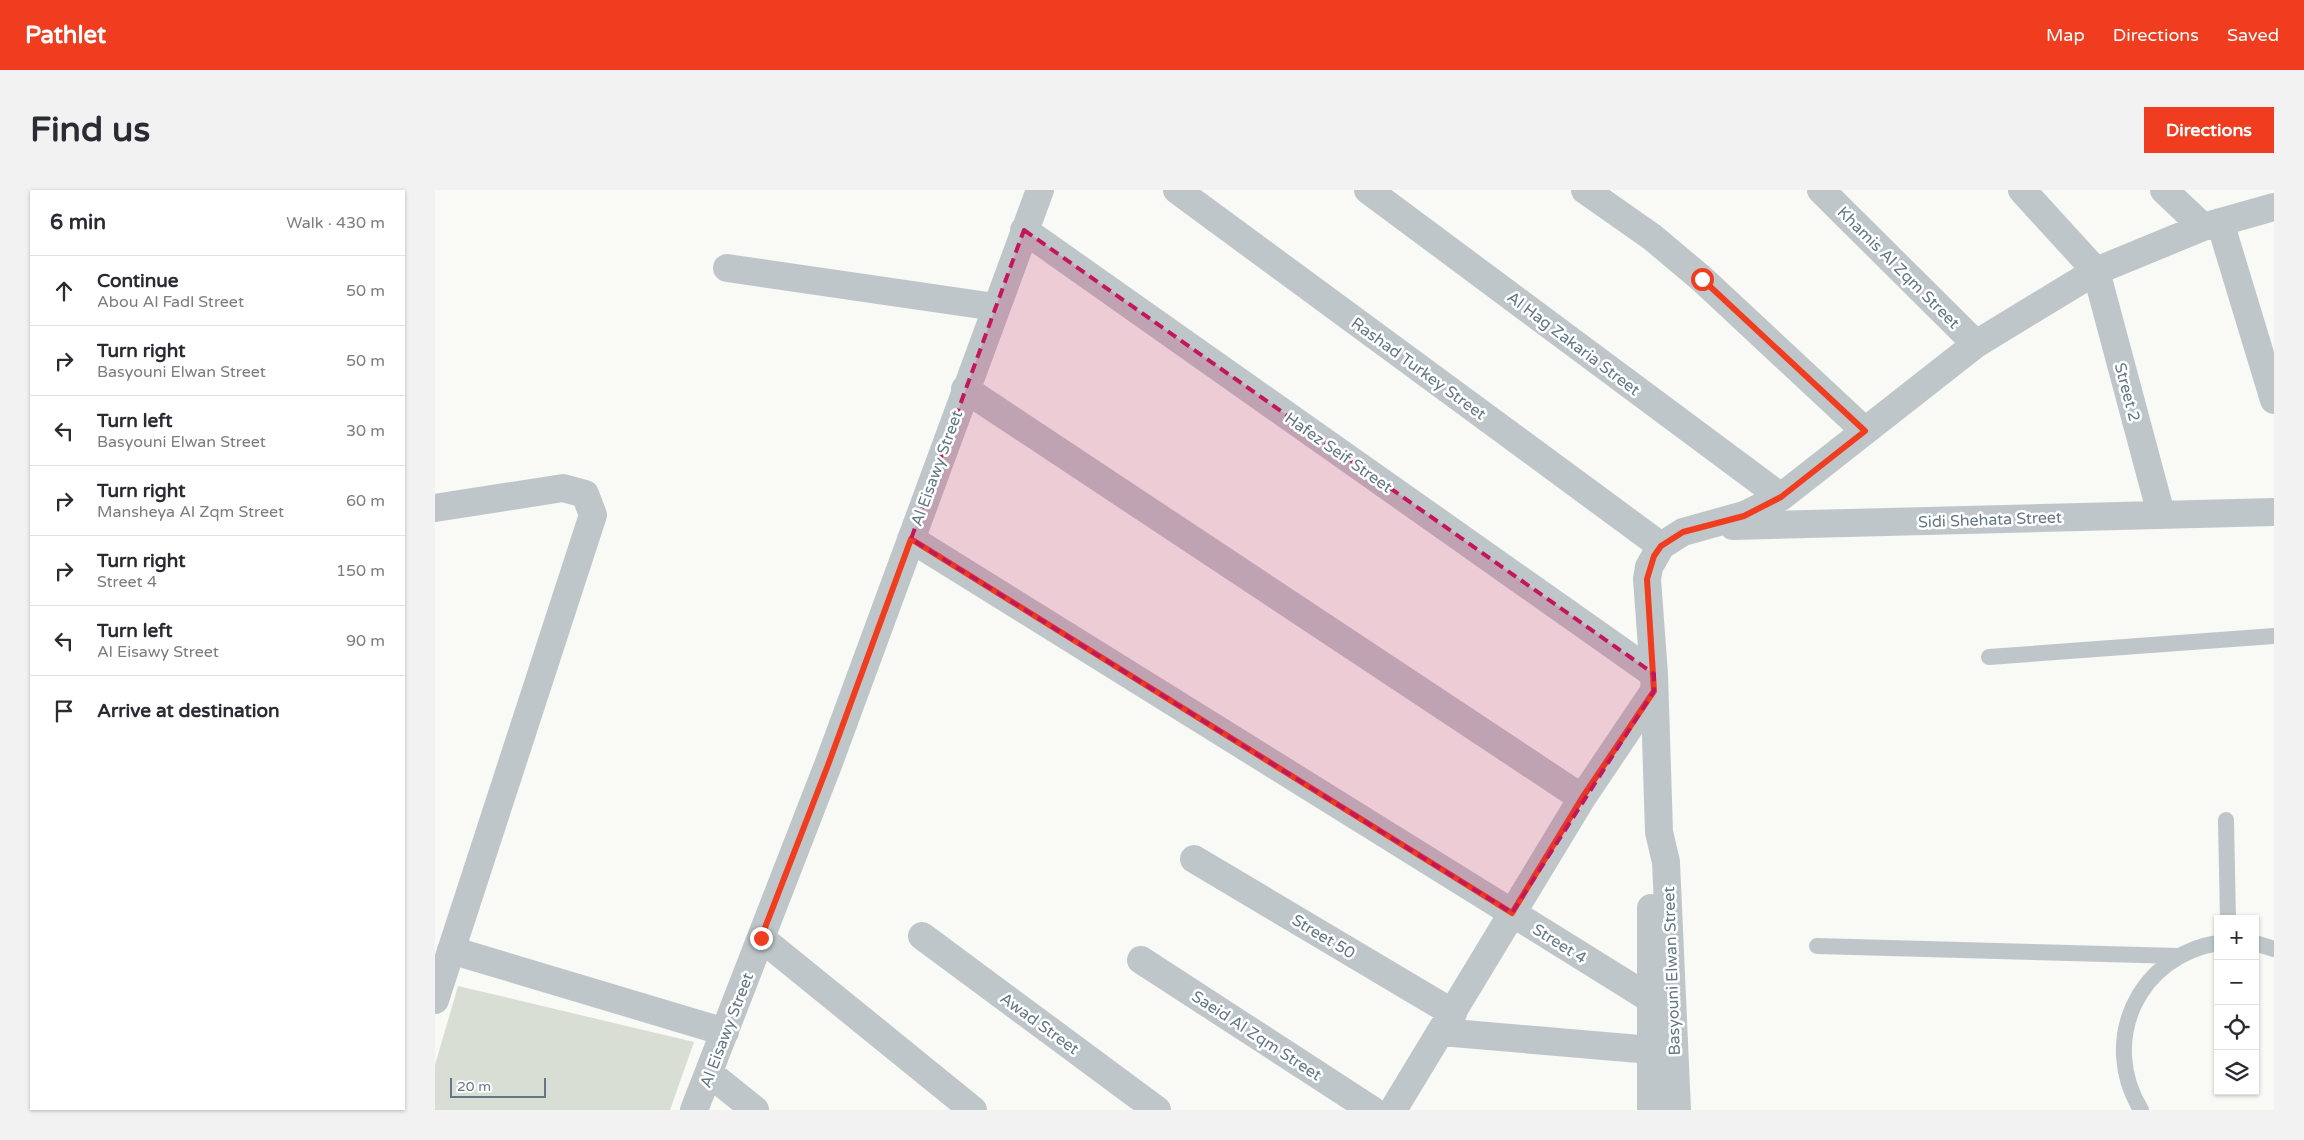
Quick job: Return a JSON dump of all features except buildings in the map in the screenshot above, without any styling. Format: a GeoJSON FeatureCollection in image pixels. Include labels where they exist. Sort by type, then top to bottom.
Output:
{"type":"FeatureCollection","features":[{"type":"Feature","properties":{"kind":"street","name":"Al Eisawy Street"},"geometry":{"type":"LineString","coordinates":[[694,1110],[828,765],[995,307],[1040,190]]}},
{"type":"Feature","properties":{"kind":"street","name":"Rashad Turkey Street"},"geometry":{"type":"LineString","coordinates":[[1177,190],[1661,546]]}},
{"type":"Feature","properties":{"kind":"street","name":"Al Hag Zakaria Street"},"geometry":{"type":"LineString","coordinates":[[1368,190],[1781,497]]}},
{"type":"Feature","properties":{"kind":"street"},"geometry":{"type":"LineString","coordinates":[[1585,190],[1652,237],[1702,279],[1865,431]]}},
{"type":"Feature","properties":{"kind":"street","name":"Khamis Al Zqm Street"},"geometry":{"type":"LineString","coordinates":[[1821,190],[1977,344]]}},
{"type":"Feature","properties":{"kind":"street"},"geometry":{"type":"LineString","coordinates":[[2022,190],[2095,271]]}},
{"type":"Feature","properties":{"kind":"street"},"geometry":{"type":"LineString","coordinates":[[2164,190],[2211,224],[2268,362],[2274,400]]}},
{"type":"Feature","properties":{"kind":"street","name":"Basyouni Elwan Street"},"geometry":{"type":"LineString","coordinates":[[1677,1110],[1666,862],[1659,832],[1654,682],[1647,579],[1649,567],[1661,546],[1683,532],[1744,516],[1781,497],[1977,344],[2095,271],[2211,224],[2274,207]]}},
{"type":"Feature","properties":{"kind":"street","name":"Hafez Seif Street"},"geometry":{"type":"LineString","coordinates":[[1024,230],[1654,682]]}},
{"type":"Feature","properties":{"kind":"street"},"geometry":{"type":"LineString","coordinates":[[727,268],[995,307]]}},
{"type":"Feature","properties":{"kind":"street","name":"Street 2"},"geometry":{"type":"LineString","coordinates":[[2095,271],[2161,514]]}},
{"type":"Feature","properties":{"kind":"street"},"geometry":{"type":"LineString","coordinates":[[965,389],[1582,798]]}},
{"type":"Feature","properties":{"kind":"street"},"geometry":{"type":"LineString","coordinates":[[435,508],[563,488],[585,494],[593,516],[435,1000]]}},
{"type":"Feature","properties":{"kind":"street","name":"Sidi Shehata Street"},"geometry":{"type":"LineString","coordinates":[[1705,527],[2274,512]]}},
{"type":"Feature","properties":{"kind":"street","name":"Street 4"},"geometry":{"type":"LineString","coordinates":[[911,539],[1649,998]]}},
{"type":"Feature","properties":{"kind":"street"},"geometry":{"type":"LineString","coordinates":[[1393,1110],[1654,682]]}},
{"type":"Feature","properties":{"kind":"street","name":"Basyouni Elwan Street"},"geometry":{"type":"LineString","coordinates":[[1651,1110],[1649,998],[1653,852],[1659,832]]}},
{"type":"Feature","properties":{"kind":"street","name":"Street 50"},"geometry":{"type":"LineString","coordinates":[[1194,859],[1447,1023]]}},
{"type":"Feature","properties":{"kind":"street","name":"Awad Street"},"geometry":{"type":"LineString","coordinates":[[922,936],[1157,1110]]}},
{"type":"Feature","properties":{"kind":"street"},"geometry":{"type":"LineString","coordinates":[[761,938],[973,1110]]}},
{"type":"Feature","properties":{"kind":"street"},"geometry":{"type":"LineString","coordinates":[[451,950],[725,1032]]}},
{"type":"Feature","properties":{"kind":"street","name":"Saeid Al Zqm Street"},"geometry":{"type":"LineString","coordinates":[[1141,960],[1372,1110]]}},
{"type":"Feature","properties":{"kind":"street"},"geometry":{"type":"LineString","coordinates":[[1447,1023],[1651,1050]]}},
{"type":"Feature","properties":{"kind":"street"},"geometry":{"type":"LineString","coordinates":[[709,1073],[755,1110]]}},
{"type":"Feature","properties":{"kind":"lane"},"geometry":{"type":"LineString","coordinates":[[1989,657],[2274,636]]}},
{"type":"Feature","properties":{"kind":"lane"},"geometry":{"type":"LineString","coordinates":[[2226,820],[2228,915]]}},
{"type":"Feature","properties":{"kind":"lane"},"geometry":{"type":"LineString","coordinates":[[2141,1110],[2132,1096],[2124,1070],[2123,1044],[2128,1017],[2139,993],[2156,973],[2178,956],[2202,946],[2214,944]]}},
{"type":"Feature","properties":{"kind":"lane"},"geometry":{"type":"LineString","coordinates":[[2259,945],[2274,949]]}},
{"type":"Feature","properties":{"kind":"lane"},"geometry":{"type":"LineString","coordinates":[[1817,946],[2178,956]]}},
{"type":"Feature","properties":{"kind":"highlighted area"},"geometry":{"type":"Polygon","coordinates":[[[1024,230],[1654,674],[1654,691],[1512,913],[911,539],[1024,230]]]}},
{"type":"Feature","properties":{"kind":"shaded area"},"geometry":{"type":"Polygon","coordinates":[[[458,986],[694,1042],[670,1110],[435,1110],[435,1065],[458,986]]]}},
{"type":"Feature","properties":{"kind":"route"},"geometry":{"type":"LineString","coordinates":[[761,938],[828,765],[911,539],[1512,913],[1582,798],[1654,691],[1647,579],[1649,567],[1661,546],[1683,532],[1744,516],[1781,497],[1865,431],[1702,279]]}}]}
